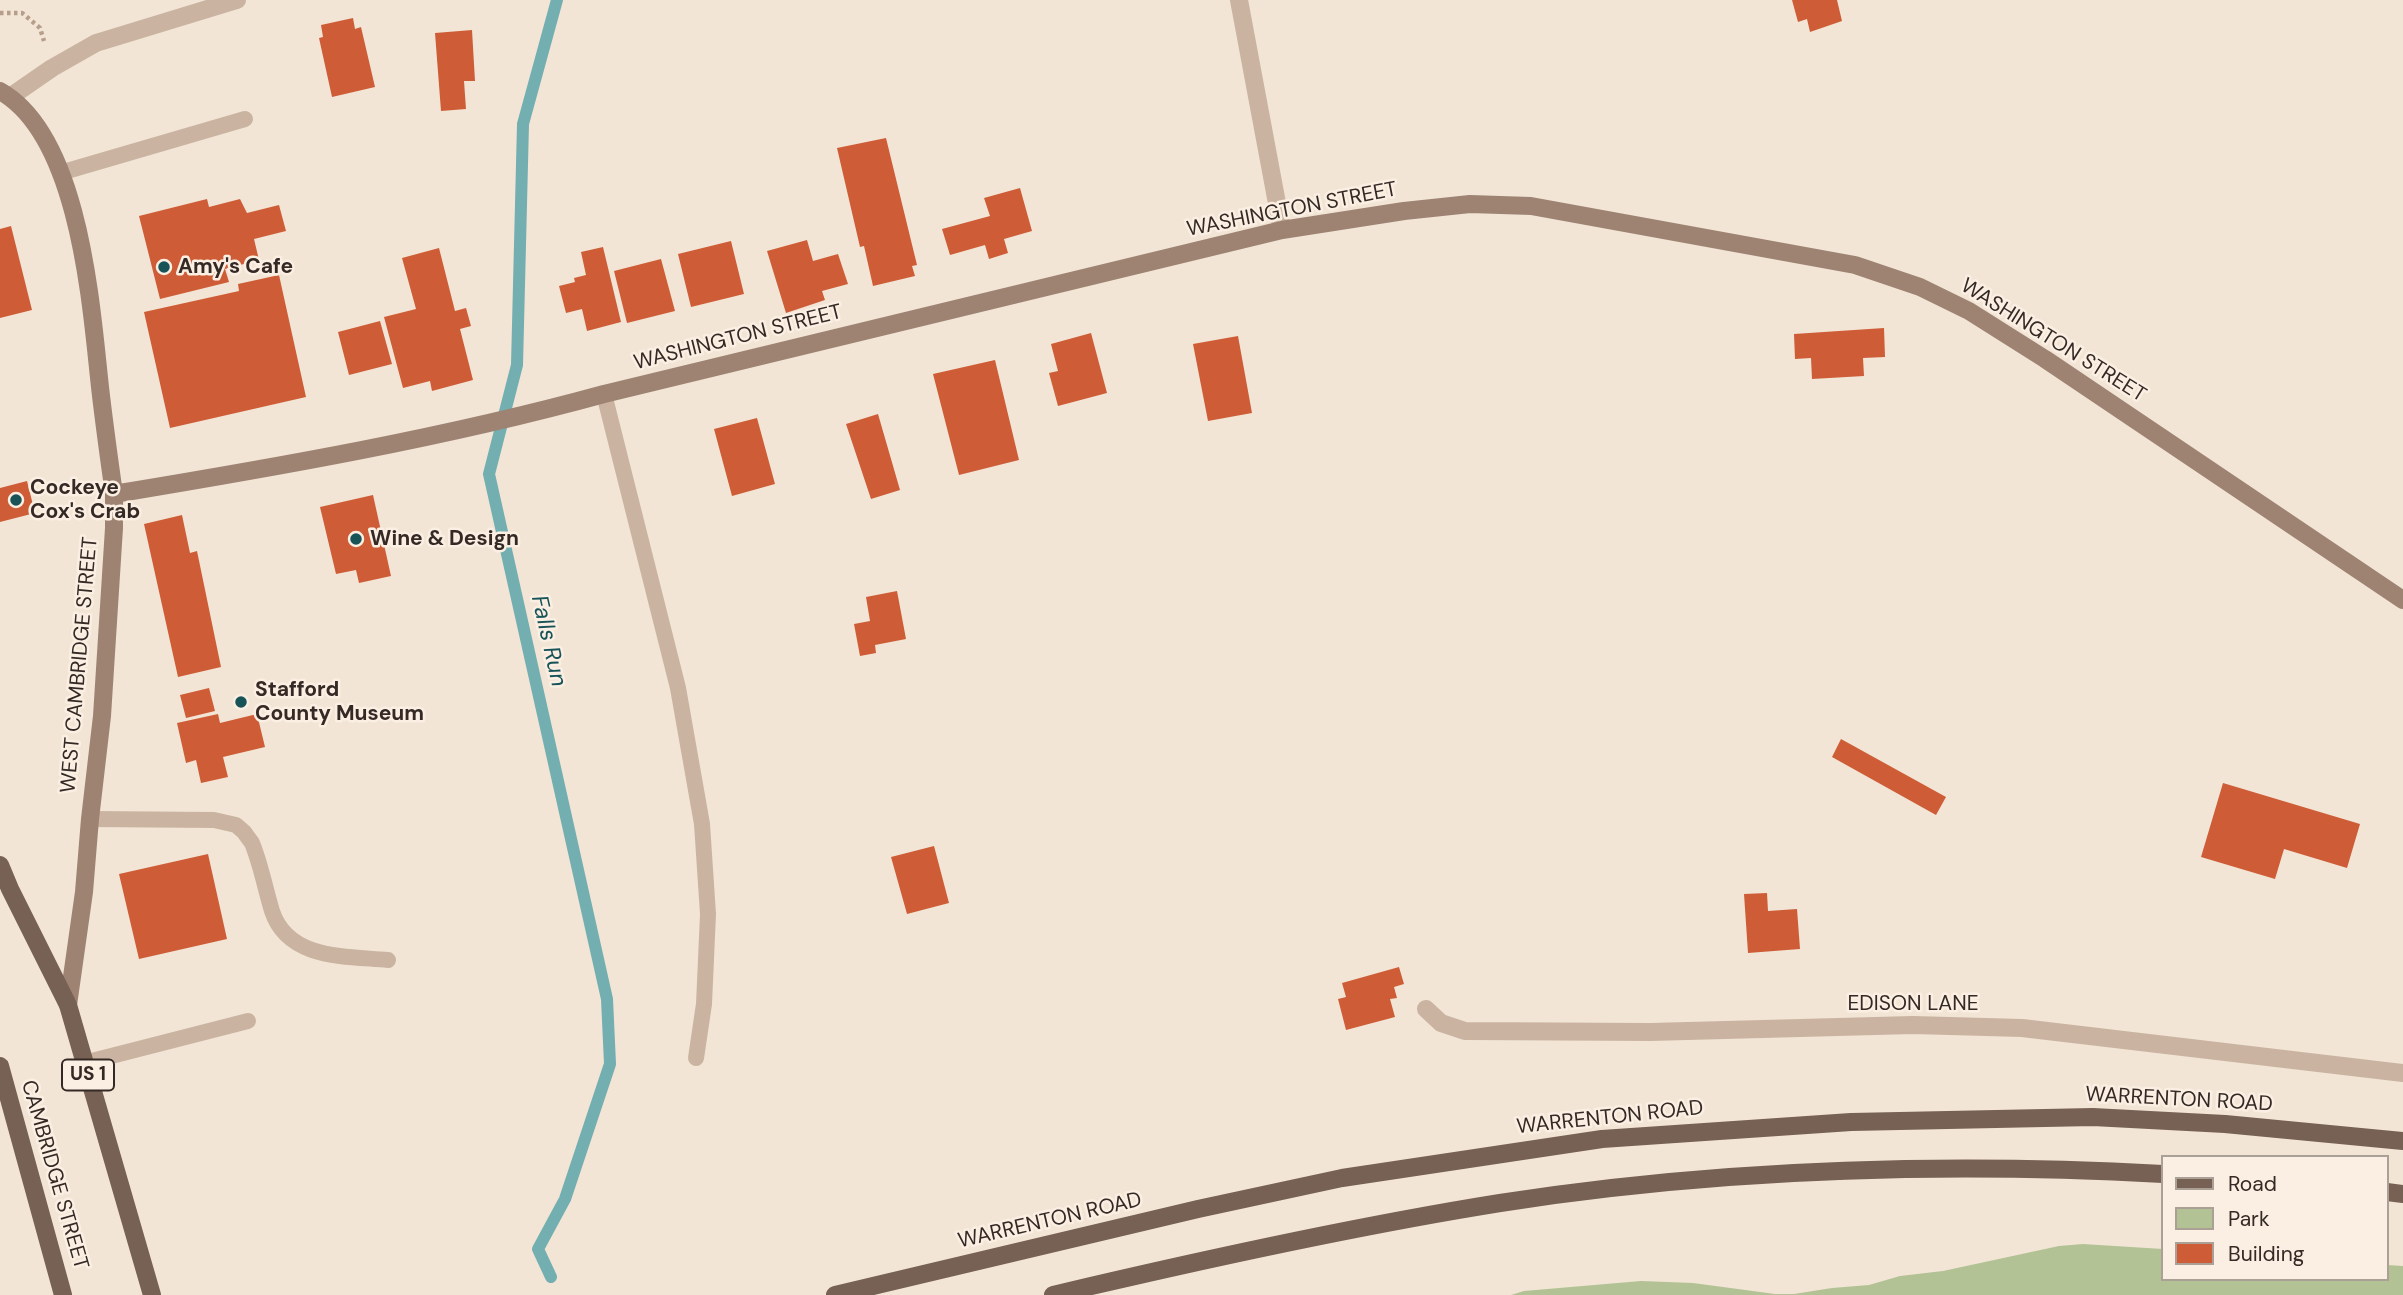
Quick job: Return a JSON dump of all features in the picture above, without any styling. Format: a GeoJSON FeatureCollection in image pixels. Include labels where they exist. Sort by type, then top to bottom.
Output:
{"type":"FeatureCollection","features":[{"type":"Feature","properties":{"kind":"main road","name":"US 1"},"geometry":{"type":"LineString","coordinates":[[0,864],[68,1005],[152,1295]]}},
{"type":"Feature","properties":{"kind":"main road","name":"CAMBRIDGE STREET"},"geometry":{"type":"LineString","coordinates":[[0,1066],[63,1295]]}},
{"type":"Feature","properties":{"kind":"main road","name":"WARRENTON ROAD"},"geometry":{"type":"LineString","coordinates":[[835,1295],[1198,1209],[1342,1178],[1602,1139],[1851,1122],[2093,1117],[2225,1124],[2403,1141]]}},
{"type":"Feature","properties":{"kind":"main road"},"geometry":{"type":"LineString","coordinates":[[1053,1295],[1346,1230],[1502,1203],[1656,1184],[1907,1168],[2162,1174]]}},
{"type":"Feature","properties":{"kind":"street"},"geometry":{"type":"LineString","coordinates":[[5,94],[96,43],[237,0]]}},
{"type":"Feature","properties":{"kind":"street"},"geometry":{"type":"LineString","coordinates":[[1239,0],[1282,230]]}},
{"type":"Feature","properties":{"kind":"street","name":"WEST CAMBRIDGE STREET"},"geometry":{"type":"LineString","coordinates":[[5,94],[38,127],[56,160],[75,219],[89,289],[114,494],[102,716],[84,892],[68,1005]]}},
{"type":"Feature","properties":{"kind":"street","name":"WASHINGTON STREET"},"geometry":{"type":"LineString","coordinates":[[114,494],[540,412],[604,394],[1282,230],[1470,204],[1531,206],[1855,265],[1920,287],[1969,311],[2403,600]]}},
{"type":"Feature","properties":{"kind":"street","name":"EDISON LANE"},"geometry":{"type":"LineString","coordinates":[[1426,1009],[1441,1023],[1465,1031],[1650,1032],[1913,1025],[2022,1028],[2403,1073]]}},
{"type":"Feature","properties":{"kind":"lane"},"geometry":{"type":"LineString","coordinates":[[60,173],[245,119]]}},
{"type":"Feature","properties":{"kind":"lane"},"geometry":{"type":"LineString","coordinates":[[604,394],[678,688],[702,824],[708,914],[704,1004],[696,1058]]}},
{"type":"Feature","properties":{"kind":"lane"},"geometry":{"type":"LineString","coordinates":[[90,819],[214,820],[236,825],[252,843],[277,924],[290,939],[321,953],[388,960]]}},
{"type":"Feature","properties":{"kind":"lane"},"geometry":{"type":"LineString","coordinates":[[84,1063],[248,1021]]}},
{"type":"Feature","properties":{"kind":"path"},"geometry":{"type":"LineString","coordinates":[[0,13],[22,13],[40,28],[52,68]]}},
{"type":"Feature","properties":{"kind":"green space"},"geometry":{"type":"Polygon","coordinates":[[[2083,1244],[2162,1249],[2162,1281],[2389,1281],[2389,1265],[2403,1266],[2403,1295],[1511,1295],[1524,1291],[1641,1281],[1693,1283],[1794,1294],[1869,1285],[1900,1276],[1943,1271],[2059,1246],[2083,1244]]]}},
{"type":"Feature","properties":{"kind":"building"},"geometry":{"type":"Polygon","coordinates":[[[1792,0],[1837,0],[1842,21],[1810,32],[1807,19],[1798,22],[1792,0]]]}},
{"type":"Feature","properties":{"kind":"building"},"geometry":{"type":"Polygon","coordinates":[[[353,18],[355,29],[361,27],[375,87],[332,97],[319,38],[323,37],[321,25],[353,18]]]}},
{"type":"Feature","properties":{"kind":"building"},"geometry":{"type":"Polygon","coordinates":[[[472,30],[475,81],[464,81],[466,109],[441,111],[435,33],[472,30]]]}},
{"type":"Feature","properties":{"kind":"building"},"geometry":{"type":"Polygon","coordinates":[[[886,138],[917,265],[912,266],[915,276],[873,286],[864,246],[860,247],[837,148],[886,138]]]}},
{"type":"Feature","properties":{"kind":"building"},"geometry":{"type":"Polygon","coordinates":[[[1020,188],[1032,231],[1004,239],[1008,253],[989,259],[985,245],[950,255],[942,229],[990,216],[984,198],[1020,188]]]}},
{"type":"Feature","properties":{"kind":"building"},"geometry":{"type":"Polygon","coordinates":[[[207,199],[209,207],[240,199],[247,213],[279,205],[286,231],[254,239],[259,260],[225,269],[229,282],[160,299],[139,216],[207,199]]]}},
{"type":"Feature","properties":{"kind":"building"},"geometry":{"type":"Polygon","coordinates":[[[11,226],[32,310],[0,318],[0,229],[11,226]]]}},
{"type":"Feature","properties":{"kind":"building"},"geometry":{"type":"Polygon","coordinates":[[[807,240],[813,261],[838,254],[848,284],[822,291],[825,300],[786,313],[767,251],[807,240]]]}},
{"type":"Feature","properties":{"kind":"building"},"geometry":{"type":"Polygon","coordinates":[[[731,241],[744,294],[691,307],[678,254],[731,241]]]}},
{"type":"Feature","properties":{"kind":"building"},"geometry":{"type":"Polygon","coordinates":[[[603,247],[621,322],[587,331],[582,309],[566,313],[559,286],[575,282],[574,278],[586,275],[581,252],[603,247]]]}},
{"type":"Feature","properties":{"kind":"building"},"geometry":{"type":"Polygon","coordinates":[[[439,248],[455,311],[466,308],[471,326],[460,329],[473,380],[432,391],[430,381],[403,388],[384,317],[416,309],[402,258],[439,248]]]}},
{"type":"Feature","properties":{"kind":"building"},"geometry":{"type":"Polygon","coordinates":[[[661,259],[675,311],[627,323],[614,271],[661,259]]]}},
{"type":"Feature","properties":{"kind":"building"},"geometry":{"type":"Polygon","coordinates":[[[279,275],[306,397],[170,428],[144,312],[239,291],[238,284],[279,275]]]}},
{"type":"Feature","properties":{"kind":"building"},"geometry":{"type":"Polygon","coordinates":[[[380,321],[392,364],[349,375],[338,332],[380,321]]]}},
{"type":"Feature","properties":{"kind":"building"},"geometry":{"type":"Polygon","coordinates":[[[1884,328],[1885,357],[1863,358],[1864,376],[1812,379],[1811,358],[1795,359],[1794,334],[1884,328]]]}},
{"type":"Feature","properties":{"kind":"building"},"geometry":{"type":"Polygon","coordinates":[[[1091,333],[1107,393],[1058,406],[1049,373],[1058,371],[1051,344],[1091,333]]]}},
{"type":"Feature","properties":{"kind":"building"},"geometry":{"type":"Polygon","coordinates":[[[1238,336],[1252,413],[1208,421],[1193,344],[1238,336]]]}},
{"type":"Feature","properties":{"kind":"building"},"geometry":{"type":"Polygon","coordinates":[[[995,360],[1019,460],[959,475],[933,374],[995,360]]]}},
{"type":"Feature","properties":{"kind":"building"},"geometry":{"type":"Polygon","coordinates":[[[878,414],[900,490],[871,499],[846,424],[878,414]]]}},
{"type":"Feature","properties":{"kind":"building"},"geometry":{"type":"Polygon","coordinates":[[[757,418],[775,484],[732,496],[714,429],[757,418]]]}},
{"type":"Feature","properties":{"kind":"building","name":"Cockeye Cox's Crab"},"geometry":{"type":"Polygon","coordinates":[[[27,481],[35,513],[0,522],[0,488],[27,481]]]}},
{"type":"Feature","properties":{"kind":"building"},"geometry":{"type":"Polygon","coordinates":[[[373,495],[391,576],[359,583],[356,570],[336,574],[320,507],[373,495]]]}},
{"type":"Feature","properties":{"kind":"building"},"geometry":{"type":"Polygon","coordinates":[[[182,515],[190,553],[197,551],[221,667],[178,677],[144,524],[182,515]]]}},
{"type":"Feature","properties":{"kind":"building"},"geometry":{"type":"Polygon","coordinates":[[[897,591],[906,639],[875,645],[876,653],[860,656],[854,624],[870,621],[866,597],[897,591]]]}},
{"type":"Feature","properties":{"kind":"building"},"geometry":{"type":"Polygon","coordinates":[[[209,688],[215,711],[186,718],[180,695],[209,688]]]}},
{"type":"Feature","properties":{"kind":"building"},"geometry":{"type":"Polygon","coordinates":[[[218,714],[220,723],[257,714],[265,747],[223,757],[228,777],[201,783],[196,760],[186,763],[177,723],[218,714]]]}},
{"type":"Feature","properties":{"kind":"building"},"geometry":{"type":"Polygon","coordinates":[[[1841,739],[1946,797],[1936,815],[1832,757],[1841,739]]]}},
{"type":"Feature","properties":{"kind":"building"},"geometry":{"type":"Polygon","coordinates":[[[2223,783],[2360,824],[2347,868],[2284,849],[2275,879],[2201,857],[2223,783]]]}},
{"type":"Feature","properties":{"kind":"building"},"geometry":{"type":"Polygon","coordinates":[[[934,846],[949,903],[907,914],[891,857],[934,846]]]}},
{"type":"Feature","properties":{"kind":"building"},"geometry":{"type":"Polygon","coordinates":[[[208,854],[227,939],[139,959],[119,874],[208,854]]]}},
{"type":"Feature","properties":{"kind":"building"},"geometry":{"type":"Polygon","coordinates":[[[1767,893],[1768,911],[1797,909],[1800,949],[1748,953],[1744,894],[1767,893]]]}},
{"type":"Feature","properties":{"kind":"building"},"geometry":{"type":"Polygon","coordinates":[[[1399,967],[1404,984],[1394,987],[1397,998],[1390,999],[1395,1017],[1346,1030],[1338,999],[1346,997],[1342,983],[1399,967]]]}},
{"type":"Feature","properties":{"kind":"waterway","name":"Falls Run"},"geometry":{"type":"LineString","coordinates":[[551,1277],[538,1249],[565,1199],[610,1064],[607,999],[489,474],[517,365],[523,124],[557,0]]}},
{"type":"Feature","properties":{"kind":"place","name":"Amy's Cafe"},"geometry":{"type":"Point","coordinates":[164,267]}},
{"type":"Feature","properties":{"kind":"place","name":"Cockeye Cox's Crab"},"geometry":{"type":"Point","coordinates":[16,500]}},
{"type":"Feature","properties":{"kind":"place","name":"Wine & Design"},"geometry":{"type":"Point","coordinates":[356,539]}},
{"type":"Feature","properties":{"kind":"place","name":"Stafford County Museum"},"geometry":{"type":"Point","coordinates":[241,702]}}]}
